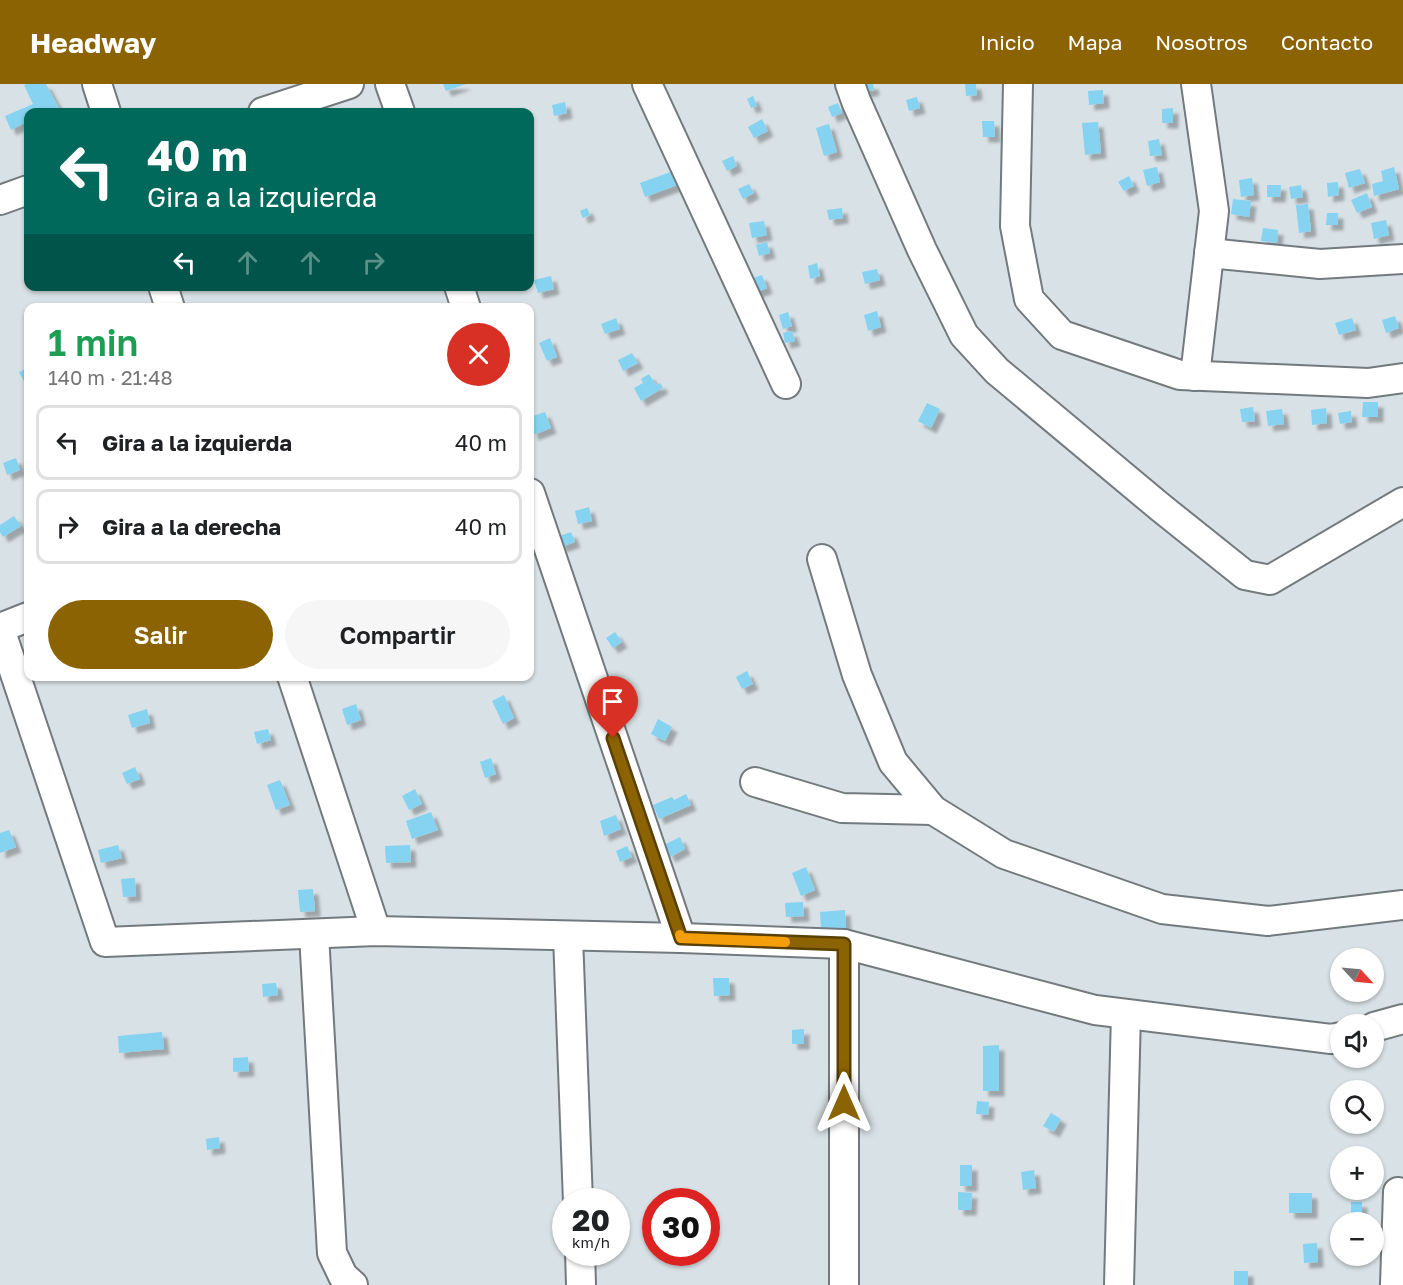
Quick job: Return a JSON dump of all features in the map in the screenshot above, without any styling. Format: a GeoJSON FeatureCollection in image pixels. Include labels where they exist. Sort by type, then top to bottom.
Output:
{"type":"FeatureCollection","features":[{"type":"Feature","properties":{"kind":"street"},"geometry":{"type":"LineString","coordinates":[[96,84],[105,108]]}},
{"type":"Feature","properties":{"kind":"street"},"geometry":{"type":"LineString","coordinates":[[275,108],[349,84]]}},
{"type":"Feature","properties":{"kind":"street"},"geometry":{"type":"LineString","coordinates":[[390,84],[399,108]]}},
{"type":"Feature","properties":{"kind":"street"},"geometry":{"type":"LineString","coordinates":[[647,84],[786,384]]}},
{"type":"Feature","properties":{"kind":"street"},"geometry":{"type":"LineString","coordinates":[[850,84],[922,250],[964,335],[997,371],[1245,575],[1270,580],[1403,502]]}},
{"type":"Feature","properties":{"kind":"street"},"geometry":{"type":"LineString","coordinates":[[1018,84],[1015,226],[1029,299],[1062,335],[1180,375],[1368,382],[1403,378]]}},
{"type":"Feature","properties":{"kind":"street"},"geometry":{"type":"LineString","coordinates":[[1195,376],[1214,211],[1196,84]]}},
{"type":"Feature","properties":{"kind":"street"},"geometry":{"type":"LineString","coordinates":[[0,200],[24,191]]}},
{"type":"Feature","properties":{"kind":"street"},"geometry":{"type":"LineString","coordinates":[[1209,253],[1320,264],[1403,259]]}},
{"type":"Feature","properties":{"kind":"street"},"geometry":{"type":"LineString","coordinates":[[534,505],[681,938]]}},
{"type":"Feature","properties":{"kind":"street"},"geometry":{"type":"LineString","coordinates":[[822,560],[857,675],[893,762],[933,810],[1004,854],[1162,909],[1268,921],[1403,905]]}},
{"type":"Feature","properties":{"kind":"street"},"geometry":{"type":"LineString","coordinates":[[24,619],[0,628],[105,942],[376,931],[844,944],[1095,1010],[1330,1039]]}},
{"type":"Feature","properties":{"kind":"street"},"geometry":{"type":"LineString","coordinates":[[294,681],[376,931]]}},
{"type":"Feature","properties":{"kind":"street"},"geometry":{"type":"LineString","coordinates":[[755,782],[842,808],[933,810]]}},
{"type":"Feature","properties":{"kind":"street"},"geometry":{"type":"LineString","coordinates":[[314,934],[332,1253],[343,1276],[353,1285]]}},
{"type":"Feature","properties":{"kind":"street"},"geometry":{"type":"LineString","coordinates":[[568,936],[577,1188]]}},
{"type":"Feature","properties":{"kind":"street"},"geometry":{"type":"LineString","coordinates":[[844,944],[844,1285]]}},
{"type":"Feature","properties":{"kind":"street"},"geometry":{"type":"LineString","coordinates":[[1119,1285],[1126,1014]]}},
{"type":"Feature","properties":{"kind":"street"},"geometry":{"type":"LineString","coordinates":[[1384,1024],[1403,1019]]}},
{"type":"Feature","properties":{"kind":"street"},"geometry":{"type":"LineString","coordinates":[[1395,1285],[1398,1192]]}},
{"type":"Feature","properties":{"kind":"street"},"geometry":{"type":"LineString","coordinates":[[580,1266],[581,1285]]}},
{"type":"Feature","properties":{"kind":"building"},"geometry":{"type":"Polygon","coordinates":[[[46,84],[59,108],[24,108],[24,123],[11,130],[5,116],[33,104],[24,85],[46,84]]]}},
{"type":"Feature","properties":{"kind":"building"},"geometry":{"type":"Polygon","coordinates":[[[443,84],[466,84],[446,91],[443,84]]]}},
{"type":"Feature","properties":{"kind":"building"},"geometry":{"type":"Polygon","coordinates":[[[859,84],[873,84],[874,90],[861,93],[859,84]]]}},
{"type":"Feature","properties":{"kind":"building"},"geometry":{"type":"Polygon","coordinates":[[[965,84],[976,84],[977,95],[966,96],[965,84]]]}},
{"type":"Feature","properties":{"kind":"building"},"geometry":{"type":"Polygon","coordinates":[[[1103,90],[1104,103],[1089,105],[1088,91],[1103,90]]]}},
{"type":"Feature","properties":{"kind":"building"},"geometry":{"type":"Polygon","coordinates":[[[753,96],[757,106],[751,108],[747,99],[753,96]]]}},
{"type":"Feature","properties":{"kind":"building"},"geometry":{"type":"Polygon","coordinates":[[[917,97],[920,108],[909,111],[906,100],[917,97]]]}},
{"type":"Feature","properties":{"kind":"building"},"geometry":{"type":"Polygon","coordinates":[[[565,102],[567,113],[554,116],[552,105],[565,102]]]}},
{"type":"Feature","properties":{"kind":"building"},"geometry":{"type":"Polygon","coordinates":[[[838,103],[842,113],[832,117],[828,107],[838,103]]]}},
{"type":"Feature","properties":{"kind":"building"},"geometry":{"type":"Polygon","coordinates":[[[1173,108],[1173,123],[1162,123],[1162,109],[1173,108]]]}},
{"type":"Feature","properties":{"kind":"building"},"geometry":{"type":"Polygon","coordinates":[[[762,119],[768,131],[754,138],[748,127],[762,119]]]}},
{"type":"Feature","properties":{"kind":"building"},"geometry":{"type":"Polygon","coordinates":[[[982,121],[994,121],[995,137],[983,137],[982,121]]]}},
{"type":"Feature","properties":{"kind":"building"},"geometry":{"type":"Polygon","coordinates":[[[1098,122],[1101,153],[1085,155],[1082,123],[1098,122]]]}},
{"type":"Feature","properties":{"kind":"building"},"geometry":{"type":"Polygon","coordinates":[[[829,124],[837,152],[824,156],[816,128],[829,124]]]}},
{"type":"Feature","properties":{"kind":"building"},"geometry":{"type":"Polygon","coordinates":[[[1159,139],[1162,155],[1150,156],[1148,141],[1159,139]]]}},
{"type":"Feature","properties":{"kind":"building"},"geometry":{"type":"Polygon","coordinates":[[[733,156],[737,166],[727,171],[722,161],[733,156]]]}},
{"type":"Feature","properties":{"kind":"building"},"geometry":{"type":"Polygon","coordinates":[[[1157,167],[1160,182],[1147,186],[1143,170],[1157,167]]]}},
{"type":"Feature","properties":{"kind":"building"},"geometry":{"type":"Polygon","coordinates":[[[1394,167],[1399,189],[1374,196],[1372,184],[1383,181],[1381,171],[1394,167]]]}},
{"type":"Feature","properties":{"kind":"building"},"geometry":{"type":"Polygon","coordinates":[[[1360,169],[1365,183],[1349,188],[1345,173],[1360,169]]]}},
{"type":"Feature","properties":{"kind":"building"},"geometry":{"type":"Polygon","coordinates":[[[676,170],[680,184],[645,197],[640,183],[676,170]]]}},
{"type":"Feature","properties":{"kind":"building"},"geometry":{"type":"Polygon","coordinates":[[[1129,176],[1134,186],[1124,191],[1118,182],[1129,176]]]}},
{"type":"Feature","properties":{"kind":"building"},"geometry":{"type":"Polygon","coordinates":[[[1252,178],[1254,195],[1241,197],[1239,180],[1252,178]]]}},
{"type":"Feature","properties":{"kind":"building"},"geometry":{"type":"Polygon","coordinates":[[[1338,182],[1339,195],[1328,197],[1327,183],[1338,182]]]}},
{"type":"Feature","properties":{"kind":"building"},"geometry":{"type":"Polygon","coordinates":[[[749,184],[754,193],[743,199],[738,189],[749,184]]]}},
{"type":"Feature","properties":{"kind":"building"},"geometry":{"type":"Polygon","coordinates":[[[1267,185],[1281,185],[1280,197],[1267,197],[1267,185]]]}},
{"type":"Feature","properties":{"kind":"building"},"geometry":{"type":"Polygon","coordinates":[[[1301,185],[1303,197],[1291,199],[1289,187],[1301,185]]]}},
{"type":"Feature","properties":{"kind":"building"},"geometry":{"type":"Polygon","coordinates":[[[1367,193],[1372,207],[1357,213],[1351,200],[1367,193]]]}},
{"type":"Feature","properties":{"kind":"building"},"geometry":{"type":"Polygon","coordinates":[[[1233,199],[1251,201],[1249,217],[1231,214],[1233,199]]]}},
{"type":"Feature","properties":{"kind":"building"},"geometry":{"type":"Polygon","coordinates":[[[1308,204],[1311,231],[1299,233],[1296,205],[1308,204]]]}},
{"type":"Feature","properties":{"kind":"building"},"geometry":{"type":"Polygon","coordinates":[[[587,208],[590,215],[583,218],[580,211],[587,208]]]}},
{"type":"Feature","properties":{"kind":"building"},"geometry":{"type":"Polygon","coordinates":[[[842,208],[843,218],[829,220],[827,210],[842,208]]]}},
{"type":"Feature","properties":{"kind":"building"},"geometry":{"type":"Polygon","coordinates":[[[1327,213],[1338,213],[1338,225],[1326,225],[1327,213]]]}},
{"type":"Feature","properties":{"kind":"building"},"geometry":{"type":"Polygon","coordinates":[[[1386,220],[1389,235],[1374,239],[1371,223],[1386,220]]]}},
{"type":"Feature","properties":{"kind":"building"},"geometry":{"type":"Polygon","coordinates":[[[764,221],[767,235],[752,238],[749,223],[764,221]]]}},
{"type":"Feature","properties":{"kind":"building"},"geometry":{"type":"Polygon","coordinates":[[[1263,228],[1278,230],[1277,243],[1261,241],[1263,228]]]}},
{"type":"Feature","properties":{"kind":"building"},"geometry":{"type":"Polygon","coordinates":[[[767,242],[770,253],[759,256],[756,245],[767,242]]]}},
{"type":"Feature","properties":{"kind":"building"},"geometry":{"type":"Polygon","coordinates":[[[817,263],[820,276],[810,279],[808,266],[817,263]]]}},
{"type":"Feature","properties":{"kind":"building"},"geometry":{"type":"Polygon","coordinates":[[[877,269],[880,280],[865,284],[862,272],[877,269]]]}},
{"type":"Feature","properties":{"kind":"building"},"geometry":{"type":"Polygon","coordinates":[[[762,275],[767,288],[753,294],[748,280],[762,275]]]}},
{"type":"Feature","properties":{"kind":"building"},"geometry":{"type":"Polygon","coordinates":[[[551,276],[554,289],[538,293],[534,280],[551,276]]]}},
{"type":"Feature","properties":{"kind":"building"},"geometry":{"type":"Polygon","coordinates":[[[877,311],[881,327],[868,331],[864,315],[877,311]]]}},
{"type":"Feature","properties":{"kind":"building"},"geometry":{"type":"Polygon","coordinates":[[[788,312],[792,326],[783,329],[779,315],[788,312]]]}},
{"type":"Feature","properties":{"kind":"building"},"geometry":{"type":"Polygon","coordinates":[[[1395,316],[1399,328],[1386,333],[1382,320],[1395,316]]]}},
{"type":"Feature","properties":{"kind":"building"},"geometry":{"type":"Polygon","coordinates":[[[616,318],[620,329],[605,334],[601,324],[616,318]]]}},
{"type":"Feature","properties":{"kind":"building"},"geometry":{"type":"Polygon","coordinates":[[[1352,318],[1356,330],[1339,335],[1335,323],[1352,318]]]}},
{"type":"Feature","properties":{"kind":"building"},"geometry":{"type":"Polygon","coordinates":[[[792,331],[795,341],[785,343],[783,333],[792,331]]]}},
{"type":"Feature","properties":{"kind":"building"},"geometry":{"type":"Polygon","coordinates":[[[550,338],[557,357],[547,361],[539,343],[550,338]]]}},
{"type":"Feature","properties":{"kind":"building"},"geometry":{"type":"Polygon","coordinates":[[[632,353],[638,363],[623,371],[618,360],[632,353]]]}},
{"type":"Feature","properties":{"kind":"building"},"geometry":{"type":"Polygon","coordinates":[[[24,370],[24,381],[19,372],[24,370]]]}},
{"type":"Feature","properties":{"kind":"building"},"geometry":{"type":"Polygon","coordinates":[[[649,374],[656,385],[660,383],[663,388],[641,401],[634,388],[643,383],[641,379],[649,374]]]}},
{"type":"Feature","properties":{"kind":"building"},"geometry":{"type":"Polygon","coordinates":[[[1363,402],[1378,402],[1378,417],[1362,417],[1363,402]]]}},
{"type":"Feature","properties":{"kind":"building"},"geometry":{"type":"Polygon","coordinates":[[[927,403],[940,409],[931,428],[918,421],[927,403]]]}},
{"type":"Feature","properties":{"kind":"building"},"geometry":{"type":"Polygon","coordinates":[[[1253,407],[1255,421],[1242,422],[1240,409],[1253,407]]]}},
{"type":"Feature","properties":{"kind":"building"},"geometry":{"type":"Polygon","coordinates":[[[1326,408],[1327,423],[1312,425],[1311,410],[1326,408]]]}},
{"type":"Feature","properties":{"kind":"building"},"geometry":{"type":"Polygon","coordinates":[[[1282,409],[1284,424],[1268,426],[1266,411],[1282,409]]]}},
{"type":"Feature","properties":{"kind":"building"},"geometry":{"type":"Polygon","coordinates":[[[1351,411],[1352,422],[1340,424],[1338,413],[1351,411]]]}},
{"type":"Feature","properties":{"kind":"building"},"geometry":{"type":"Polygon","coordinates":[[[545,412],[551,428],[534,435],[534,416],[545,412]]]}},
{"type":"Feature","properties":{"kind":"building"},"geometry":{"type":"Polygon","coordinates":[[[16,458],[20,470],[7,475],[3,463],[16,458]]]}},
{"type":"Feature","properties":{"kind":"building"},"geometry":{"type":"Polygon","coordinates":[[[589,507],[592,521],[578,524],[575,511],[589,507]]]}},
{"type":"Feature","properties":{"kind":"building"},"geometry":{"type":"Polygon","coordinates":[[[14,516],[21,526],[3,537],[0,525],[14,516]]]}},
{"type":"Feature","properties":{"kind":"building"},"geometry":{"type":"Polygon","coordinates":[[[571,532],[575,542],[561,547],[557,537],[571,532]]]}},
{"type":"Feature","properties":{"kind":"building"},"geometry":{"type":"Polygon","coordinates":[[[615,632],[622,642],[613,648],[606,638],[615,632]]]}},
{"type":"Feature","properties":{"kind":"building"},"geometry":{"type":"Polygon","coordinates":[[[747,671],[753,684],[742,689],[736,677],[747,671]]]}},
{"type":"Feature","properties":{"kind":"building"},"geometry":{"type":"Polygon","coordinates":[[[504,695],[514,718],[503,724],[492,701],[504,695]]]}},
{"type":"Feature","properties":{"kind":"building"},"geometry":{"type":"Polygon","coordinates":[[[356,704],[361,720],[347,725],[342,709],[356,704]]]}},
{"type":"Feature","properties":{"kind":"building"},"geometry":{"type":"Polygon","coordinates":[[[147,709],[150,723],[132,728],[128,715],[147,709]]]}},
{"type":"Feature","properties":{"kind":"building"},"geometry":{"type":"Polygon","coordinates":[[[658,719],[672,727],[665,741],[651,734],[658,719]]]}},
{"type":"Feature","properties":{"kind":"building"},"geometry":{"type":"Polygon","coordinates":[[[268,729],[271,740],[257,744],[254,732],[268,729]]]}},
{"type":"Feature","properties":{"kind":"building"},"geometry":{"type":"Polygon","coordinates":[[[491,758],[496,774],[485,778],[480,762],[491,758]]]}},
{"type":"Feature","properties":{"kind":"building"},"geometry":{"type":"Polygon","coordinates":[[[135,767],[140,779],[127,784],[122,773],[135,767]]]}},
{"type":"Feature","properties":{"kind":"building"},"geometry":{"type":"Polygon","coordinates":[[[280,780],[290,805],[276,810],[267,785],[280,780]]]}},
{"type":"Feature","properties":{"kind":"building"},"geometry":{"type":"Polygon","coordinates":[[[415,789],[422,804],[409,810],[402,796],[415,789]]]}},
{"type":"Feature","properties":{"kind":"building"},"geometry":{"type":"Polygon","coordinates":[[[686,794],[691,805],[659,819],[653,805],[672,797],[674,800],[686,794]]]}},
{"type":"Feature","properties":{"kind":"building"},"geometry":{"type":"Polygon","coordinates":[[[431,812],[438,830],[412,839],[406,821],[431,812]]]}},
{"type":"Feature","properties":{"kind":"building"},"geometry":{"type":"Polygon","coordinates":[[[616,815],[621,829],[604,836],[600,821],[616,815]]]}},
{"type":"Feature","properties":{"kind":"building"},"geometry":{"type":"Polygon","coordinates":[[[9,830],[16,847],[0,853],[0,833],[9,830]]]}},
{"type":"Feature","properties":{"kind":"building"},"geometry":{"type":"Polygon","coordinates":[[[680,837],[685,849],[670,857],[664,845],[680,837]]]}},
{"type":"Feature","properties":{"kind":"building"},"geometry":{"type":"Polygon","coordinates":[[[118,845],[122,858],[101,863],[98,850],[118,845]]]}},
{"type":"Feature","properties":{"kind":"building"},"geometry":{"type":"Polygon","coordinates":[[[410,845],[411,862],[386,863],[385,846],[410,845]]]}},
{"type":"Feature","properties":{"kind":"building"},"geometry":{"type":"Polygon","coordinates":[[[627,846],[632,857],[620,862],[616,851],[627,846]]]}},
{"type":"Feature","properties":{"kind":"building"},"geometry":{"type":"Polygon","coordinates":[[[806,867],[815,890],[801,896],[792,873],[806,867]]]}},
{"type":"Feature","properties":{"kind":"building"},"geometry":{"type":"Polygon","coordinates":[[[135,878],[136,896],[123,897],[121,879],[135,878]]]}},
{"type":"Feature","properties":{"kind":"building"},"geometry":{"type":"Polygon","coordinates":[[[313,889],[315,911],[300,912],[298,890],[313,889]]]}},
{"type":"Feature","properties":{"kind":"building"},"geometry":{"type":"Polygon","coordinates":[[[803,902],[804,916],[786,917],[785,903],[803,902]]]}},
{"type":"Feature","properties":{"kind":"building"},"geometry":{"type":"Polygon","coordinates":[[[845,910],[846,929],[821,931],[820,912],[845,910]]]}},
{"type":"Feature","properties":{"kind":"building"},"geometry":{"type":"Polygon","coordinates":[[[713,978],[729,978],[730,995],[714,996],[713,978]]]}},
{"type":"Feature","properties":{"kind":"building"},"geometry":{"type":"Polygon","coordinates":[[[276,983],[278,995],[263,997],[262,984],[276,983]]]}},
{"type":"Feature","properties":{"kind":"building"},"geometry":{"type":"Polygon","coordinates":[[[804,1029],[804,1044],[792,1044],[792,1030],[804,1029]]]}},
{"type":"Feature","properties":{"kind":"building"},"geometry":{"type":"Polygon","coordinates":[[[162,1032],[164,1049],[119,1053],[118,1036],[162,1032]]]}},
{"type":"Feature","properties":{"kind":"building"},"geometry":{"type":"Polygon","coordinates":[[[999,1045],[999,1091],[983,1091],[983,1046],[999,1045]]]}},
{"type":"Feature","properties":{"kind":"building"},"geometry":{"type":"Polygon","coordinates":[[[248,1057],[249,1071],[233,1072],[233,1058],[248,1057]]]}},
{"type":"Feature","properties":{"kind":"building"},"geometry":{"type":"Polygon","coordinates":[[[977,1101],[989,1102],[988,1115],[976,1114],[977,1101]]]}},
{"type":"Feature","properties":{"kind":"building"},"geometry":{"type":"Polygon","coordinates":[[[1051,1113],[1061,1119],[1054,1132],[1043,1126],[1051,1113]]]}},
{"type":"Feature","properties":{"kind":"building"},"geometry":{"type":"Polygon","coordinates":[[[219,1137],[220,1148],[207,1150],[206,1139],[219,1137]]]}},
{"type":"Feature","properties":{"kind":"building"},"geometry":{"type":"Polygon","coordinates":[[[960,1165],[972,1165],[972,1186],[960,1186],[960,1165]]]}},
{"type":"Feature","properties":{"kind":"building"},"geometry":{"type":"Polygon","coordinates":[[[1034,1170],[1036,1188],[1023,1190],[1021,1172],[1034,1170]]]}},
{"type":"Feature","properties":{"kind":"building"},"geometry":{"type":"Polygon","coordinates":[[[958,1192],[972,1193],[971,1210],[958,1210],[958,1192]]]}},
{"type":"Feature","properties":{"kind":"building"},"geometry":{"type":"Polygon","coordinates":[[[1289,1193],[1312,1193],[1312,1213],[1289,1213],[1289,1193]]]}},
{"type":"Feature","properties":{"kind":"building"},"geometry":{"type":"Polygon","coordinates":[[[1351,1202],[1362,1202],[1362,1212],[1351,1212],[1351,1202]]]}},
{"type":"Feature","properties":{"kind":"building"},"geometry":{"type":"Polygon","coordinates":[[[1317,1243],[1318,1262],[1304,1263],[1303,1244],[1317,1243]]]}},
{"type":"Feature","properties":{"kind":"building"},"geometry":{"type":"Polygon","coordinates":[[[1234,1271],[1248,1271],[1248,1285],[1234,1285],[1234,1271]]]}},
{"type":"Feature","properties":{"kind":"slow traffic"},"geometry":{"type":"LineString","coordinates":[[680,935],[681,938],[785,942]]}},
{"type":"Feature","properties":{"kind":"route"},"geometry":{"type":"LineString","coordinates":[[613,738],[681,938],[844,944],[844,1103]]}}]}
